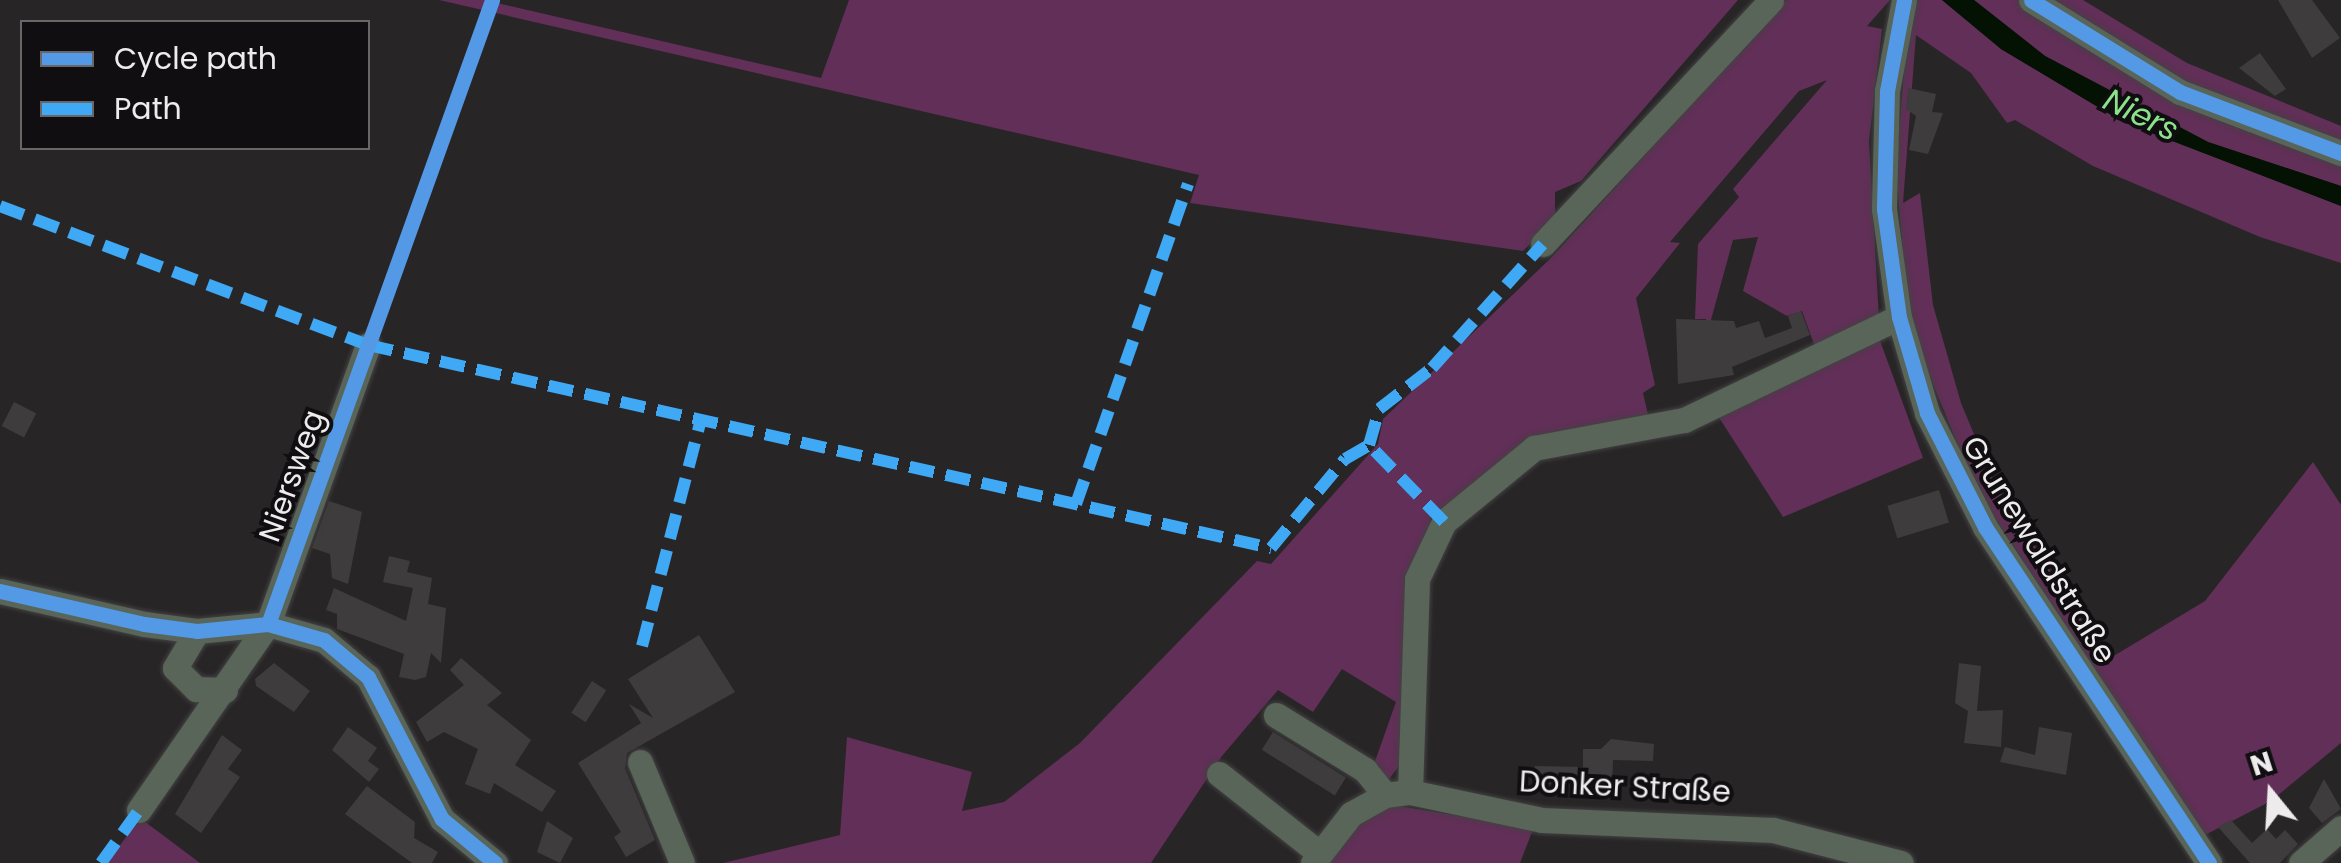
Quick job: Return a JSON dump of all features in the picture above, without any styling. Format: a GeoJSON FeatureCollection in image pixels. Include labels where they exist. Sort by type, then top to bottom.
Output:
{"type":"FeatureCollection","features":[{"type":"Feature","properties":{"kind":"street"},"geometry":{"type":"LineString","coordinates":[[1542,244],[1771,0]]}},
{"type":"Feature","properties":{"kind":"street","name":"Grunewaldstraße"},"geometry":{"type":"LineString","coordinates":[[1904,0],[1888,91],[1884,186],[1898,317],[1928,414],[1962,489],[2210,863]]}},
{"type":"Feature","properties":{"kind":"street"},"geometry":{"type":"LineString","coordinates":[[2031,0],[2180,92],[2341,152]]}},
{"type":"Feature","properties":{"kind":"street"},"geometry":{"type":"LineString","coordinates":[[1397,794],[1417,579],[1444,522],[1534,448],[1684,420],[1898,317]]}},
{"type":"Feature","properties":{"kind":"street","name":"Niersweg"},"geometry":{"type":"LineString","coordinates":[[268,624],[368,346]]}},
{"type":"Feature","properties":{"kind":"street"},"geometry":{"type":"LineString","coordinates":[[0,591],[197,631],[268,624],[296,629],[349,656],[368,677],[442,818],[494,863]]}},
{"type":"Feature","properties":{"kind":"street"},"geometry":{"type":"LineString","coordinates":[[139,810],[268,624]]}},
{"type":"Feature","properties":{"kind":"street"},"geometry":{"type":"LineString","coordinates":[[197,631],[174,668],[196,688],[225,690]]}},
{"type":"Feature","properties":{"kind":"street"},"geometry":{"type":"LineString","coordinates":[[1276,715],[1397,794]]}},
{"type":"Feature","properties":{"kind":"street"},"geometry":{"type":"LineString","coordinates":[[640,762],[682,863]]}},
{"type":"Feature","properties":{"kind":"street"},"geometry":{"type":"LineString","coordinates":[[1220,774],[1316,858],[1352,814],[1397,794]]}},
{"type":"Feature","properties":{"kind":"street","name":"Donker Straße"},"geometry":{"type":"LineString","coordinates":[[1397,794],[1542,820],[1773,830],[1902,863]]}},
{"type":"Feature","properties":{"kind":"street"},"geometry":{"type":"LineString","coordinates":[[2301,863],[2341,828]]}},
{"type":"Feature","properties":{"kind":"shaded area"},"geometry":{"type":"Polygon","coordinates":[[[439,0],[484,0],[821,78],[849,0],[1738,0],[1581,181],[1555,192],[1555,218],[1523,251],[1190,203],[1199,175],[439,0]]]}},
{"type":"Feature","properties":{"kind":"shaded area"},"geometry":{"type":"Polygon","coordinates":[[[1786,0],[1890,0],[1867,26],[1882,29],[1869,141],[1879,320],[1815,347],[1802,311],[1787,316],[1743,291],[1758,237],[1733,240],[1706,338],[1706,319],[1695,319],[1698,244],[1739,197],[1733,189],[1827,80],[1799,91],[1670,242],[1680,243],[1636,298],[1655,385],[1643,393],[1650,423],[1557,436],[1431,516],[1405,758],[1390,778],[1368,781],[1396,702],[1342,669],[1313,712],[1278,690],[1222,756],[1151,863],[723,863],[840,835],[847,737],[972,772],[962,811],[1004,802],[1080,743],[1257,561],[1271,564],[1378,444],[1383,419],[1553,256],[1786,0]]]}},
{"type":"Feature","properties":{"kind":"shaded area"},"geometry":{"type":"Polygon","coordinates":[[[1917,0],[1942,0],[2001,49],[2123,122],[2341,206],[2341,263],[2260,237],[2093,166],[2015,120],[2007,123],[1971,73],[1916,35],[1903,203],[1920,193],[1933,305],[1961,403],[1994,482],[2107,660],[2205,601],[2313,462],[2341,505],[2341,743],[2271,801],[2205,835],[1977,491],[1923,360],[1907,301],[1896,169],[1909,12],[1917,0]]]}},
{"type":"Feature","properties":{"kind":"shaded area"},"geometry":{"type":"Polygon","coordinates":[[[1974,0],[2020,0],[2341,157],[2341,186],[2208,142],[2045,56],[1974,0]]]}},
{"type":"Feature","properties":{"kind":"shaded area"},"geometry":{"type":"Polygon","coordinates":[[[2042,0],[2083,0],[2187,63],[2341,126],[2341,147],[2193,92],[2042,0]]]}},
{"type":"Feature","properties":{"kind":"shaded area"},"geometry":{"type":"Polygon","coordinates":[[[1879,338],[1923,458],[1783,517],[1718,416],[1879,338]]]}},
{"type":"Feature","properties":{"kind":"shaded area"},"geometry":{"type":"Polygon","coordinates":[[[1386,804],[1528,827],[1532,832],[1520,863],[1326,863],[1348,827],[1386,804]]]}},
{"type":"Feature","properties":{"kind":"shaded area"},"geometry":{"type":"Polygon","coordinates":[[[140,818],[200,863],[107,863],[140,818]]]}},
{"type":"Feature","properties":{"kind":"water","name":"Niers"},"geometry":{"type":"Polygon","coordinates":[[[1942,0],[1974,0],[2045,56],[2208,142],[2341,186],[2341,206],[2123,122],[2001,49],[1942,0]]]}},
{"type":"Feature","properties":{"kind":"building"},"geometry":{"type":"Polygon","coordinates":[[[2278,0],[2312,0],[2340,38],[2312,58],[2278,0]]]}},
{"type":"Feature","properties":{"kind":"building"},"geometry":{"type":"Polygon","coordinates":[[[2260,53],[2286,89],[2275,96],[2239,68],[2260,53]]]}},
{"type":"Feature","properties":{"kind":"building"},"geometry":{"type":"Polygon","coordinates":[[[1908,88],[1936,94],[1932,112],[1943,113],[1928,154],[1909,150],[1916,116],[1906,109],[1908,88]]]}},
{"type":"Feature","properties":{"kind":"building"},"geometry":{"type":"Polygon","coordinates":[[[1801,311],[1810,335],[1732,367],[1734,375],[1678,384],[1676,319],[1734,321],[1736,328],[1759,321],[1765,338],[1792,328],[1788,316],[1801,311]]]}},
{"type":"Feature","properties":{"kind":"building"},"geometry":{"type":"Polygon","coordinates":[[[14,402],[36,413],[24,437],[2,426],[14,402]]]}},
{"type":"Feature","properties":{"kind":"building"},"geometry":{"type":"Polygon","coordinates":[[[1939,490],[1949,523],[1897,538],[1887,506],[1939,490]]]}},
{"type":"Feature","properties":{"kind":"building"},"geometry":{"type":"Polygon","coordinates":[[[329,501],[362,512],[348,584],[332,578],[330,554],[312,548],[329,501]]]}},
{"type":"Feature","properties":{"kind":"building"},"geometry":{"type":"Polygon","coordinates":[[[389,556],[410,561],[407,572],[432,578],[428,604],[446,608],[441,663],[431,653],[426,677],[415,680],[399,677],[404,654],[337,629],[337,614],[326,610],[334,588],[406,621],[413,588],[383,582],[389,556]]]}},
{"type":"Feature","properties":{"kind":"building"},"geometry":{"type":"Polygon","coordinates":[[[699,635],[735,692],[627,753],[625,768],[655,840],[626,857],[614,837],[621,832],[578,763],[641,723],[629,704],[653,718],[628,679],[699,635]]]}},
{"type":"Feature","properties":{"kind":"building"},"geometry":{"type":"Polygon","coordinates":[[[461,658],[502,693],[487,705],[531,740],[515,765],[556,791],[542,812],[494,783],[490,794],[465,784],[478,749],[444,732],[427,742],[416,722],[464,685],[450,670],[461,658]]]}},
{"type":"Feature","properties":{"kind":"building"},"geometry":{"type":"Polygon","coordinates":[[[274,663],[310,691],[294,712],[256,686],[255,679],[274,663]]]}},
{"type":"Feature","properties":{"kind":"building"},"geometry":{"type":"Polygon","coordinates":[[[1959,663],[1981,666],[1977,711],[2003,710],[2001,747],[1964,743],[1968,711],[1955,703],[1959,663]]]}},
{"type":"Feature","properties":{"kind":"building"},"geometry":{"type":"Polygon","coordinates":[[[592,681],[606,690],[586,722],[571,713],[592,681]]]}},
{"type":"Feature","properties":{"kind":"building"},"geometry":{"type":"Polygon","coordinates":[[[348,727],[377,748],[368,761],[379,769],[369,782],[332,750],[348,727]]]}},
{"type":"Feature","properties":{"kind":"building"},"geometry":{"type":"Polygon","coordinates":[[[2039,727],[2072,733],[2066,775],[2000,762],[2005,747],[2035,755],[2039,727]]]}},
{"type":"Feature","properties":{"kind":"building"},"geometry":{"type":"Polygon","coordinates":[[[1273,732],[1346,778],[1335,795],[1262,750],[1273,732]]]}},
{"type":"Feature","properties":{"kind":"building"},"geometry":{"type":"Polygon","coordinates":[[[222,735],[242,750],[228,769],[240,777],[201,833],[175,814],[222,735]]]}},
{"type":"Feature","properties":{"kind":"building"},"geometry":{"type":"Polygon","coordinates":[[[1611,739],[1654,744],[1653,761],[1613,760],[1612,792],[1599,798],[1581,797],[1581,781],[1535,785],[1535,766],[1583,767],[1583,749],[1601,749],[1611,739]]]}},
{"type":"Feature","properties":{"kind":"building"},"geometry":{"type":"Polygon","coordinates":[[[2324,779],[2341,809],[2322,823],[2309,808],[2324,779]]]}},
{"type":"Feature","properties":{"kind":"building"},"geometry":{"type":"Polygon","coordinates":[[[367,786],[415,822],[414,838],[438,852],[432,863],[412,863],[345,814],[367,786]]]}},
{"type":"Feature","properties":{"kind":"building"},"geometry":{"type":"Polygon","coordinates":[[[2231,820],[2252,843],[2267,829],[2276,839],[2285,830],[2298,844],[2280,863],[2250,863],[2218,827],[2231,820]]]}},
{"type":"Feature","properties":{"kind":"building"},"geometry":{"type":"Polygon","coordinates":[[[547,821],[573,838],[560,863],[537,852],[547,821]]]}},
{"type":"Feature","properties":{"kind":"marked path"},"geometry":{"type":"LineString","coordinates":[[1076,504],[1188,184]]}},
{"type":"Feature","properties":{"kind":"marked path"},"geometry":{"type":"LineString","coordinates":[[0,206],[368,345],[1271,548],[1345,459],[1369,445]]}},
{"type":"Feature","properties":{"kind":"marked path"},"geometry":{"type":"LineString","coordinates":[[1444,522],[1369,445],[1379,409],[1432,368],[1543,244]]}},
{"type":"Feature","properties":{"kind":"marked path"},"geometry":{"type":"LineString","coordinates":[[642,646],[701,420]]}},
{"type":"Feature","properties":{"kind":"marked path"},"geometry":{"type":"LineString","coordinates":[[101,863],[139,810]]}},
{"type":"Feature","properties":{"kind":"cycle path"},"geometry":{"type":"LineString","coordinates":[[268,624],[492,0]]}},
{"type":"Feature","properties":{"kind":"cycle path"},"geometry":{"type":"LineString","coordinates":[[1904,0],[1887,91],[1884,209],[1899,317],[1927,413],[1985,527],[2209,863]]}},
{"type":"Feature","properties":{"kind":"cycle path"},"geometry":{"type":"LineString","coordinates":[[2031,0],[2180,92],[2341,153]]}},
{"type":"Feature","properties":{"kind":"cycle path"},"geometry":{"type":"LineString","coordinates":[[0,591],[144,624],[197,631],[268,624],[324,640],[368,677],[442,819],[495,863]]}}]}
